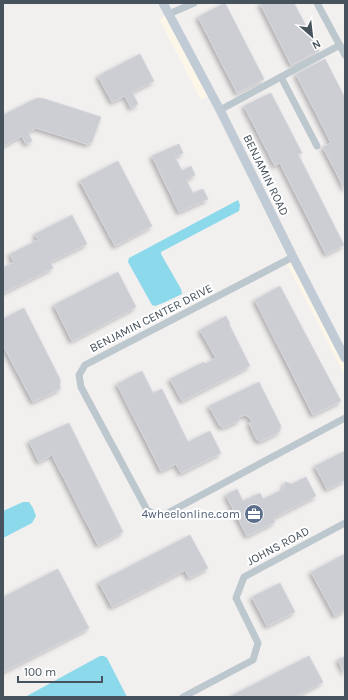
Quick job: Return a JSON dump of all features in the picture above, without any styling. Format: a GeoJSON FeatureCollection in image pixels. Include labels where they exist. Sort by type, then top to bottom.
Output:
{"type":"FeatureCollection","features":[{"type":"Feature","properties":{"kind":"street","name":"BENJAMIN ROAD"},"geometry":{"type":"LineString","coordinates":[[163,3],[220,110],[345,358]]}},
{"type":"Feature","properties":{"kind":"street"},"geometry":{"type":"LineString","coordinates":[[169,14],[194,3]]}},
{"type":"Feature","properties":{"kind":"street"},"geometry":{"type":"LineString","coordinates":[[317,3],[345,55]]}},
{"type":"Feature","properties":{"kind":"street"},"geometry":{"type":"LineString","coordinates":[[220,110],[340,45]]}},
{"type":"Feature","properties":{"kind":"street"},"geometry":{"type":"LineString","coordinates":[[281,78],[317,146]]}},
{"type":"Feature","properties":{"kind":"street","name":"BENJAMIN CENTER DRIVE"},"geometry":{"type":"LineString","coordinates":[[293,257],[85,365],[79,375],[81,387],[147,510],[156,516],[166,514],[345,418]]}},
{"type":"Feature","properties":{"kind":"street","name":"JOHNS ROAD"},"geometry":{"type":"LineString","coordinates":[[183,697],[253,660],[258,643],[236,598],[244,577],[345,523]]}},
{"type":"Feature","properties":{"kind":"shaded area"},"geometry":{"type":"Polygon","coordinates":[[[166,15],[209,95],[201,100],[159,19],[166,15]]]}},
{"type":"Feature","properties":{"kind":"shaded area"},"geometry":{"type":"Polygon","coordinates":[[[292,261],[345,364],[345,376],[287,264],[292,261]]]}},
{"type":"Feature","properties":{"kind":"water"},"geometry":{"type":"Polygon","coordinates":[[[238,200],[240,205],[239,211],[161,252],[181,289],[182,294],[155,306],[152,305],[128,262],[129,258],[238,200]]]}},
{"type":"Feature","properties":{"kind":"water"},"geometry":{"type":"Polygon","coordinates":[[[23,502],[29,502],[36,516],[32,523],[3,538],[3,511],[23,502]]]}},
{"type":"Feature","properties":{"kind":"water"},"geometry":{"type":"Polygon","coordinates":[[[100,656],[107,658],[127,697],[25,697],[100,656]]]}},
{"type":"Feature","properties":{"kind":"building"},"geometry":{"type":"Polygon","coordinates":[[[225,3],[264,79],[237,93],[198,17],[225,3]]]}},
{"type":"Feature","properties":{"kind":"building"},"geometry":{"type":"Polygon","coordinates":[[[260,3],[294,3],[319,51],[291,65],[260,3]]]}},
{"type":"Feature","properties":{"kind":"building"},"geometry":{"type":"Polygon","coordinates":[[[140,54],[154,81],[132,92],[138,104],[131,108],[125,96],[112,102],[98,76],[140,54]]]}},
{"type":"Feature","properties":{"kind":"building"},"geometry":{"type":"Polygon","coordinates":[[[325,59],[345,98],[345,190],[323,147],[331,143],[296,74],[325,59]]]}},
{"type":"Feature","properties":{"kind":"building"},"geometry":{"type":"Polygon","coordinates":[[[271,93],[302,153],[298,154],[344,245],[326,254],[280,163],[275,166],[244,106],[271,93]]]}},
{"type":"Feature","properties":{"kind":"building"},"geometry":{"type":"Polygon","coordinates":[[[39,98],[101,117],[92,142],[87,144],[36,128],[28,132],[32,141],[26,144],[22,136],[3,146],[3,115],[39,98]]]}},
{"type":"Feature","properties":{"kind":"building"},"geometry":{"type":"Polygon","coordinates":[[[179,144],[183,153],[175,157],[182,171],[191,166],[195,175],[186,180],[193,193],[203,189],[208,199],[179,212],[152,156],[179,144]]]}},
{"type":"Feature","properties":{"kind":"building"},"geometry":{"type":"Polygon","coordinates":[[[118,161],[152,226],[115,246],[80,181],[118,161]]]}},
{"type":"Feature","properties":{"kind":"building"},"geometry":{"type":"Polygon","coordinates":[[[72,215],[87,244],[50,262],[53,268],[3,293],[3,268],[14,262],[10,254],[38,240],[35,234],[72,215]]]}},
{"type":"Feature","properties":{"kind":"building"},"geometry":{"type":"Polygon","coordinates":[[[118,272],[136,307],[72,341],[54,305],[118,272]]]}},
{"type":"Feature","properties":{"kind":"building"},"geometry":{"type":"Polygon","coordinates":[[[280,286],[341,401],[313,415],[255,300],[280,286]]]}},
{"type":"Feature","properties":{"kind":"building"},"geometry":{"type":"Polygon","coordinates":[[[24,308],[60,379],[60,389],[33,402],[3,345],[3,319],[24,308]]]}},
{"type":"Feature","properties":{"kind":"building"},"geometry":{"type":"Polygon","coordinates":[[[226,316],[250,366],[182,401],[170,379],[204,362],[205,364],[216,358],[200,330],[226,316]]]}},
{"type":"Feature","properties":{"kind":"building"},"geometry":{"type":"Polygon","coordinates":[[[142,371],[153,393],[162,389],[188,442],[210,431],[221,453],[181,473],[176,464],[161,471],[117,384],[142,371]]]}},
{"type":"Feature","properties":{"kind":"building"},"geometry":{"type":"Polygon","coordinates":[[[259,382],[281,426],[279,432],[261,441],[257,440],[249,423],[252,422],[249,417],[245,415],[239,417],[240,420],[223,427],[220,426],[209,406],[259,382]]]}},
{"type":"Feature","properties":{"kind":"building"},"geometry":{"type":"Polygon","coordinates":[[[69,423],[123,532],[98,545],[52,455],[39,462],[29,441],[69,423]]]}},
{"type":"Feature","properties":{"kind":"building"},"geometry":{"type":"Polygon","coordinates":[[[345,451],[345,480],[327,489],[315,466],[345,451]]]}},
{"type":"Feature","properties":{"kind":"building"},"geometry":{"type":"Polygon","coordinates":[[[306,477],[316,496],[273,518],[275,522],[247,536],[226,495],[237,489],[243,501],[260,493],[263,499],[284,489],[285,482],[292,484],[306,477]]]}},
{"type":"Feature","properties":{"kind":"building"},"geometry":{"type":"Polygon","coordinates":[[[190,535],[208,568],[189,578],[185,570],[112,607],[99,582],[190,535]]]}},
{"type":"Feature","properties":{"kind":"building"},"geometry":{"type":"Polygon","coordinates":[[[345,554],[345,610],[335,616],[311,572],[345,554]]]}},
{"type":"Feature","properties":{"kind":"building"},"geometry":{"type":"Polygon","coordinates":[[[58,569],[89,628],[3,672],[3,597],[58,569]]]}},
{"type":"Feature","properties":{"kind":"building"},"geometry":{"type":"Polygon","coordinates":[[[280,583],[295,612],[267,626],[252,597],[280,583]]]}},
{"type":"Feature","properties":{"kind":"building"},"geometry":{"type":"Polygon","coordinates":[[[309,656],[323,682],[294,697],[229,697],[309,656]]]}},
{"type":"Feature","properties":{"kind":"building"},"geometry":{"type":"Polygon","coordinates":[[[345,656],[345,674],[338,660],[345,656]]]}},
{"type":"Feature","properties":{"kind":"place","name":"4wheelonline.com"},"geometry":{"type":"Point","coordinates":[254,514]}}]}
